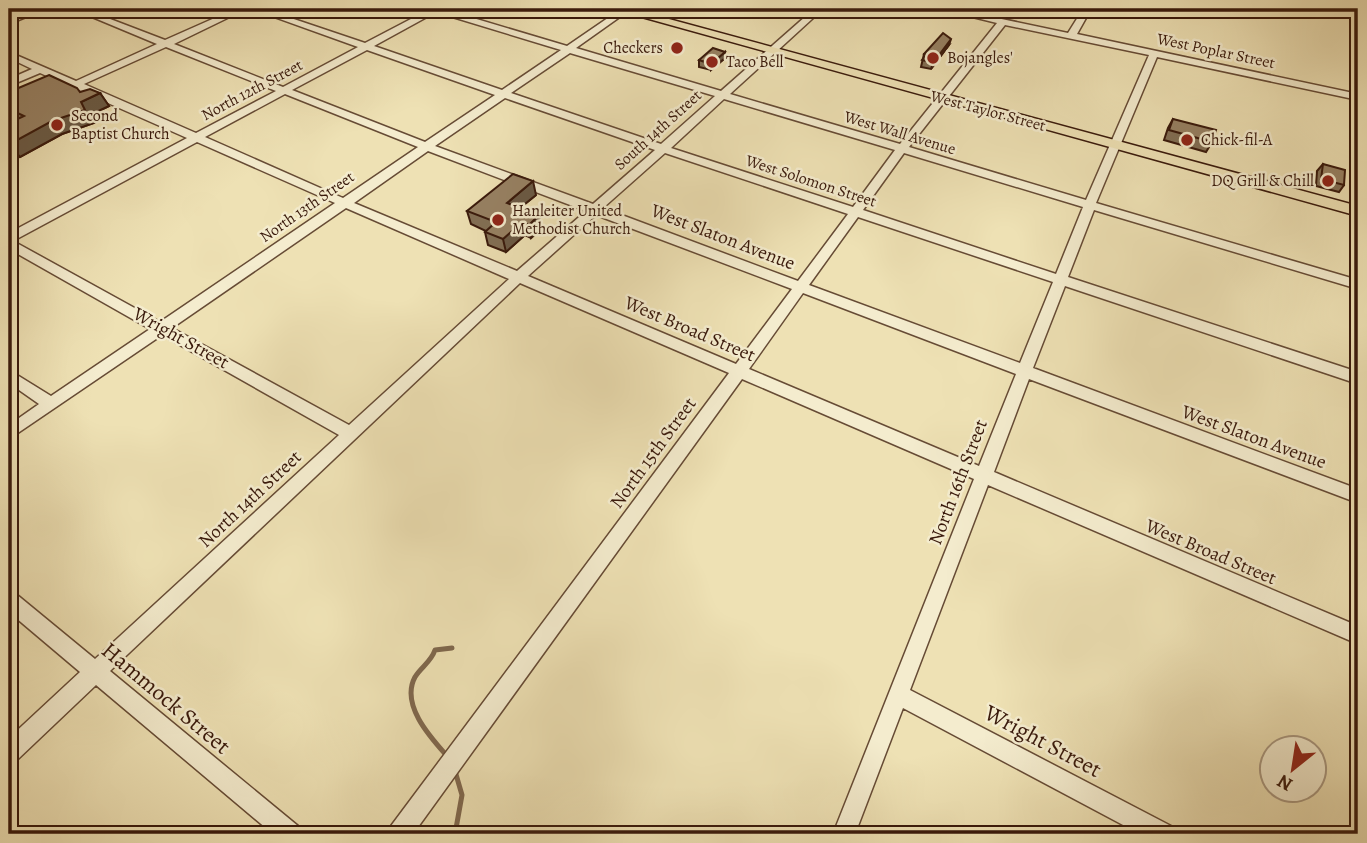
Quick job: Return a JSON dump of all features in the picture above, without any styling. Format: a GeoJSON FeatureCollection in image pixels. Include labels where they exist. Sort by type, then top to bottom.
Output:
{"type":"FeatureCollection","features":[{"type":"Feature","properties":{"kind":"main road","name":"West Taylor Street"},"geometry":{"type":"LineString","coordinates":[[623,9],[1358,211]]}},
{"type":"Feature","properties":{"kind":"street"},"geometry":{"type":"LineString","coordinates":[[9,21],[41,9]]}},
{"type":"Feature","properties":{"kind":"street","name":"West Slaton Avenue"},"geometry":{"type":"LineString","coordinates":[[77,9],[425,146],[1358,496]]}},
{"type":"Feature","properties":{"kind":"street"},"geometry":{"type":"LineString","coordinates":[[77,84],[242,9]]}},
{"type":"Feature","properties":{"kind":"street","name":"West Solomon Street"},"geometry":{"type":"LineString","coordinates":[[256,9],[661,148],[1358,378]]}},
{"type":"Feature","properties":{"kind":"street","name":"North 12th Street"},"geometry":{"type":"LineString","coordinates":[[9,238],[435,9]]}},
{"type":"Feature","properties":{"kind":"street","name":"West Wall Avenue"},"geometry":{"type":"LineString","coordinates":[[435,9],[1358,285]]}},
{"type":"Feature","properties":{"kind":"street","name":"North 13th Street"},"geometry":{"type":"LineString","coordinates":[[9,433],[623,9]]}},
{"type":"Feature","properties":{"kind":"street","name":"South 14th Street"},"geometry":{"type":"LineString","coordinates":[[519,277],[818,9]]}},
{"type":"Feature","properties":{"kind":"street","name":"West Poplar Street"},"geometry":{"type":"LineString","coordinates":[[944,9],[1358,97]]}},
{"type":"Feature","properties":{"kind":"street"},"geometry":{"type":"LineString","coordinates":[[1071,36],[1087,9]]}},
{"type":"Feature","properties":{"kind":"street","name":"North 15th Street"},"geometry":{"type":"LineString","coordinates":[[399,834],[901,150],[1002,22]]}},
{"type":"Feature","properties":{"kind":"street","name":"North 16th Street"},"geometry":{"type":"LineString","coordinates":[[844,834],[1059,280],[1154,54]]}},
{"type":"Feature","properties":{"kind":"street","name":"West Broad Street"},"geometry":{"type":"LineString","coordinates":[[9,55],[342,202],[1358,635]]}},
{"type":"Feature","properties":{"kind":"street"},"geometry":{"type":"LineString","coordinates":[[9,83],[40,69]]}},
{"type":"Feature","properties":{"kind":"street","name":"Wright Street"},"geometry":{"type":"LineString","coordinates":[[9,244],[351,434]]}},
{"type":"Feature","properties":{"kind":"street","name":"North 14th Street"},"geometry":{"type":"LineString","coordinates":[[9,752],[519,277]]}},
{"type":"Feature","properties":{"kind":"street"},"geometry":{"type":"LineString","coordinates":[[9,376],[51,404]]}},
{"type":"Feature","properties":{"kind":"street","name":"Hammock Street"},"geometry":{"type":"LineString","coordinates":[[9,600],[290,834]]}},
{"type":"Feature","properties":{"kind":"street","name":"Wright Street"},"geometry":{"type":"LineString","coordinates":[[898,694],[1163,834]]}},
{"type":"Feature","properties":{"kind":"building"},"geometry":{"type":"Polygon","coordinates":[[[943,33],[951,39],[933,63],[922,60],[926,55],[924,54],[943,33]]]}},
{"type":"Feature","properties":{"kind":"building"},"geometry":{"type":"Polygon","coordinates":[[[713,48],[725,52],[711,64],[699,60],[713,48]]]}},
{"type":"Feature","properties":{"kind":"building"},"geometry":{"type":"Polygon","coordinates":[[[49,75],[80,92],[90,89],[100,93],[81,102],[85,110],[52,121],[10,144],[9,123],[24,116],[9,109],[9,92],[49,75]]]}},
{"type":"Feature","properties":{"kind":"building"},"geometry":{"type":"Polygon","coordinates":[[[1173,119],[1216,130],[1212,142],[1169,130],[1173,119]]]}},
{"type":"Feature","properties":{"kind":"building"},"geometry":{"type":"Polygon","coordinates":[[[1323,164],[1345,170],[1344,185],[1321,179],[1323,164]]]}},
{"type":"Feature","properties":{"kind":"building"},"geometry":{"type":"Polygon","coordinates":[[[513,174],[533,181],[507,203],[539,215],[529,225],[522,222],[503,239],[485,232],[496,222],[467,211],[513,174]]]}},
{"type":"Feature","properties":{"kind":"waterway"},"geometry":{"type":"LineString","coordinates":[[448,757],[414,710],[411,688],[415,677],[435,650],[452,648]]}},
{"type":"Feature","properties":{"kind":"waterway"},"geometry":{"type":"LineString","coordinates":[[455,771],[462,795],[455,834]]}},
{"type":"Feature","properties":{"kind":"place","name":"Checkers"},"geometry":{"type":"Point","coordinates":[677,48]}},
{"type":"Feature","properties":{"kind":"place","name":"Bojangles'"},"geometry":{"type":"Point","coordinates":[933,58]}},
{"type":"Feature","properties":{"kind":"place","name":"Taco Bell"},"geometry":{"type":"Point","coordinates":[712,62]}},
{"type":"Feature","properties":{"kind":"place","name":"Second Baptist Church"},"geometry":{"type":"Point","coordinates":[57,125]}},
{"type":"Feature","properties":{"kind":"place","name":"Chick-fil-A"},"geometry":{"type":"Point","coordinates":[1187,140]}},
{"type":"Feature","properties":{"kind":"place","name":"DQ Grill & Chill"},"geometry":{"type":"Point","coordinates":[1328,181]}},
{"type":"Feature","properties":{"kind":"place","name":"Hanleiter United Methodist Church"},"geometry":{"type":"Point","coordinates":[498,220]}}]}
